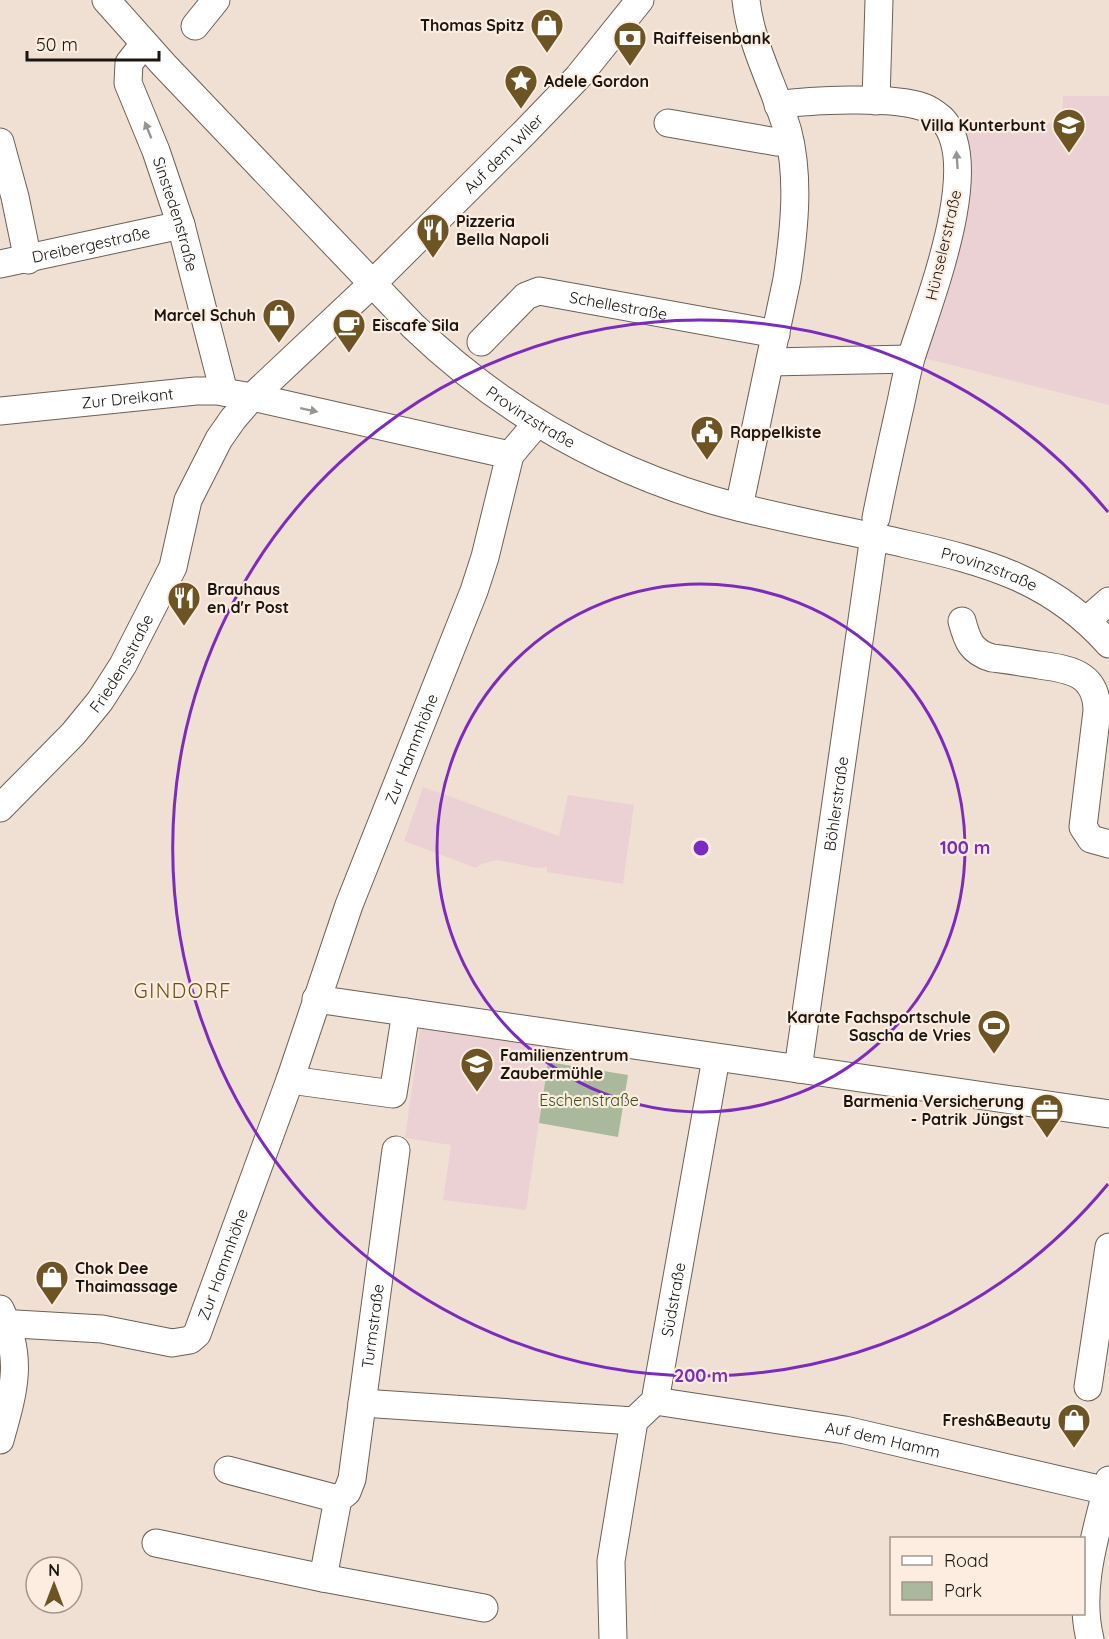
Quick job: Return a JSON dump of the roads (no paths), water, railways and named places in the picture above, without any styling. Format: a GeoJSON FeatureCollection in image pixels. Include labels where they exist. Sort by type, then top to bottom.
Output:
{"type":"FeatureCollection","features":[{"type":"Feature","properties":{"kind":"street","name":"Provinzstraße"},"geometry":{"type":"LineString","coordinates":[[106,0],[144,44],[372,284],[443,355],[490,392],[537,423],[590,453],[640,475],[700,496],[739,507],[875,527],[1005,571],[1053,595],[1086,621],[1109,644]]}},
{"type":"Feature","properties":{"kind":"street"},"geometry":{"type":"LineString","coordinates":[[195,26],[216,0]]}},
{"type":"Feature","properties":{"kind":"street","name":"Auf dem Wiler"},"geometry":{"type":"LineString","coordinates":[[252,397],[372,284],[525,132],[570,85],[640,0]]}},
{"type":"Feature","properties":{"kind":"street"},"geometry":{"type":"LineString","coordinates":[[739,507],[792,247],[794,180],[790,142],[754,40],[746,0]]}},
{"type":"Feature","properties":{"kind":"street"},"geometry":{"type":"LineString","coordinates":[[876,101],[879,0]]}},
{"type":"Feature","properties":{"kind":"street","name":"Sinstedenstraße"},"geometry":{"type":"LineString","coordinates":[[144,44],[129,63],[128,82],[156,151],[182,225],[224,392]]}},
{"type":"Feature","properties":{"kind":"street","name":"Hünselerstraße"},"geometry":{"type":"LineString","coordinates":[[778,105],[796,102],[876,101],[910,104],[933,112],[950,131],[957,154],[958,182],[951,219],[923,324],[910,359],[875,527]]}},
{"type":"Feature","properties":{"kind":"street"},"geometry":{"type":"LineString","coordinates":[[668,123],[777,142],[790,142]]}},
{"type":"Feature","properties":{"kind":"street"},"geometry":{"type":"LineString","coordinates":[[0,142],[15,197],[28,260]]}},
{"type":"Feature","properties":{"kind":"street","name":"Dreibergestraße"},"geometry":{"type":"LineString","coordinates":[[0,264],[28,260],[182,225]]}},
{"type":"Feature","properties":{"kind":"street","name":"Schellestraße"},"geometry":{"type":"LineString","coordinates":[[481,342],[526,296],[539,291],[776,334]]}},
{"type":"Feature","properties":{"kind":"street"},"geometry":{"type":"LineString","coordinates":[[770,362],[910,359]]}},
{"type":"Feature","properties":{"kind":"street","name":"Zur Dreikant"},"geometry":{"type":"LineString","coordinates":[[0,411],[196,391],[224,392],[252,397]]}},
{"type":"Feature","properties":{"kind":"street"},"geometry":{"type":"LineString","coordinates":[[252,397],[510,455]]}},
{"type":"Feature","properties":{"kind":"street","name":"Friedensstraße"},"geometry":{"type":"LineString","coordinates":[[0,808],[73,734],[100,701],[117,675],[141,633],[173,567],[188,500],[219,439],[252,397]]}},
{"type":"Feature","properties":{"kind":"street","name":"Zur Hammhöhe"},"geometry":{"type":"LineString","coordinates":[[4,1318],[16,1324],[90,1328],[172,1343],[194,1338],[290,1080],[353,894],[474,591],[510,455],[537,423]]}},
{"type":"Feature","properties":{"kind":"street","name":"Böhlerstraße"},"geometry":{"type":"LineString","coordinates":[[798,1069],[875,527]]}},
{"type":"Feature","properties":{"kind":"street"},"geometry":{"type":"LineString","coordinates":[[1086,621],[1109,601]]}},
{"type":"Feature","properties":{"kind":"street"},"geometry":{"type":"LineString","coordinates":[[962,621],[968,641],[980,653],[1068,669],[1082,676],[1092,688],[1097,711],[1083,827],[1091,839],[1109,844]]}},
{"type":"Feature","properties":{"kind":"street"},"geometry":{"type":"LineString","coordinates":[[316,999],[1109,1114]]}},
{"type":"Feature","properties":{"kind":"street"},"geometry":{"type":"LineString","coordinates":[[290,1080],[393,1094],[405,1012]]}},
{"type":"Feature","properties":{"kind":"street","name":"Südstraße"},"geometry":{"type":"LineString","coordinates":[[656,1401],[716,1058]]}},
{"type":"Feature","properties":{"kind":"street","name":"Turmstraße"},"geometry":{"type":"LineString","coordinates":[[323,1578],[338,1499],[347,1492],[351,1482],[396,1150]]}},
{"type":"Feature","properties":{"kind":"street"},"geometry":{"type":"LineString","coordinates":[[1088,1387],[1109,1246]]}},
{"type":"Feature","properties":{"kind":"street"},"geometry":{"type":"LineString","coordinates":[[0,1440],[14,1386],[15,1361],[14,1346],[4,1318]]}},
{"type":"Feature","properties":{"kind":"street"},"geometry":{"type":"LineString","coordinates":[[613,1639],[611,1561],[634,1421],[656,1401]]}},
{"type":"Feature","properties":{"kind":"street","name":"Auf dem Hamm"},"geometry":{"type":"LineString","coordinates":[[656,1401],[845,1430],[1108,1485]]}},
{"type":"Feature","properties":{"kind":"street"},"geometry":{"type":"LineString","coordinates":[[362,1403],[634,1421]]}},
{"type":"Feature","properties":{"kind":"street"},"geometry":{"type":"LineString","coordinates":[[228,1470],[338,1499]]}},
{"type":"Feature","properties":{"kind":"street"},"geometry":{"type":"LineString","coordinates":[[1085,1599],[1090,1563],[1108,1485]]}},
{"type":"Feature","properties":{"kind":"street"},"geometry":{"type":"LineString","coordinates":[[156,1543],[323,1578],[484,1608]]}},
{"type":"Feature","properties":{"kind":"street"},"geometry":{"type":"LineString","coordinates":[[1085,1612],[1090,1639]]}},
{"type":"Feature","properties":{"kind":"street"},"geometry":{"type":"LineString","coordinates":[[1076,1639],[1082,1615]]}},
{"type":"Feature","properties":{"kind":"place","name":"Thomas Spitz"},"geometry":{"type":"Point","coordinates":[547,54]}},
{"type":"Feature","properties":{"kind":"place","name":"Raiffeisenbank"},"geometry":{"type":"Point","coordinates":[630,67]}},
{"type":"Feature","properties":{"kind":"place","name":"Adele Gordon"},"geometry":{"type":"Point","coordinates":[521,110]}},
{"type":"Feature","properties":{"kind":"place","name":"Villa Kunterbunt"},"geometry":{"type":"Point","coordinates":[1069,154]}},
{"type":"Feature","properties":{"kind":"place","name":"Pizzeria Bella Napoli"},"geometry":{"type":"Point","coordinates":[433,259]}},
{"type":"Feature","properties":{"kind":"place","name":"Marcel Schuh"},"geometry":{"type":"Point","coordinates":[279,344]}},
{"type":"Feature","properties":{"kind":"place","name":"Eiscafe Sila"},"geometry":{"type":"Point","coordinates":[349,354]}},
{"type":"Feature","properties":{"kind":"place","name":"Rappelkiste"},"geometry":{"type":"Point","coordinates":[707,461]}},
{"type":"Feature","properties":{"kind":"place","name":"Brauhaus en d'r Post"},"geometry":{"type":"Point","coordinates":[184,627]}},
{"type":"Feature","properties":{"kind":"place","name":"Karate Fachsportschule Sascha de Vries"},"geometry":{"type":"Point","coordinates":[994,1055]}},
{"type":"Feature","properties":{"kind":"place","name":"Familienzentrum Zaubermühle"},"geometry":{"type":"Point","coordinates":[477,1093]}},
{"type":"Feature","properties":{"kind":"place","name":"Barmenia Versicherung - Patrik Jüngst"},"geometry":{"type":"Point","coordinates":[1047,1139]}},
{"type":"Feature","properties":{"kind":"place","name":"Chok Dee Thaimassage"},"geometry":{"type":"Point","coordinates":[52,1306]}},
{"type":"Feature","properties":{"kind":"place","name":"Fresh&Beauty"},"geometry":{"type":"Point","coordinates":[1074,1449]}},
{"type":"Feature","properties":{"kind":"district","name":"GINDORF"},"geometry":{"type":"Point","coordinates":[183,990]}},
{"type":"Feature","properties":{"kind":"park label","name":"Eschenstraße"},"geometry":{"type":"Point","coordinates":[589,1100]}}]}
